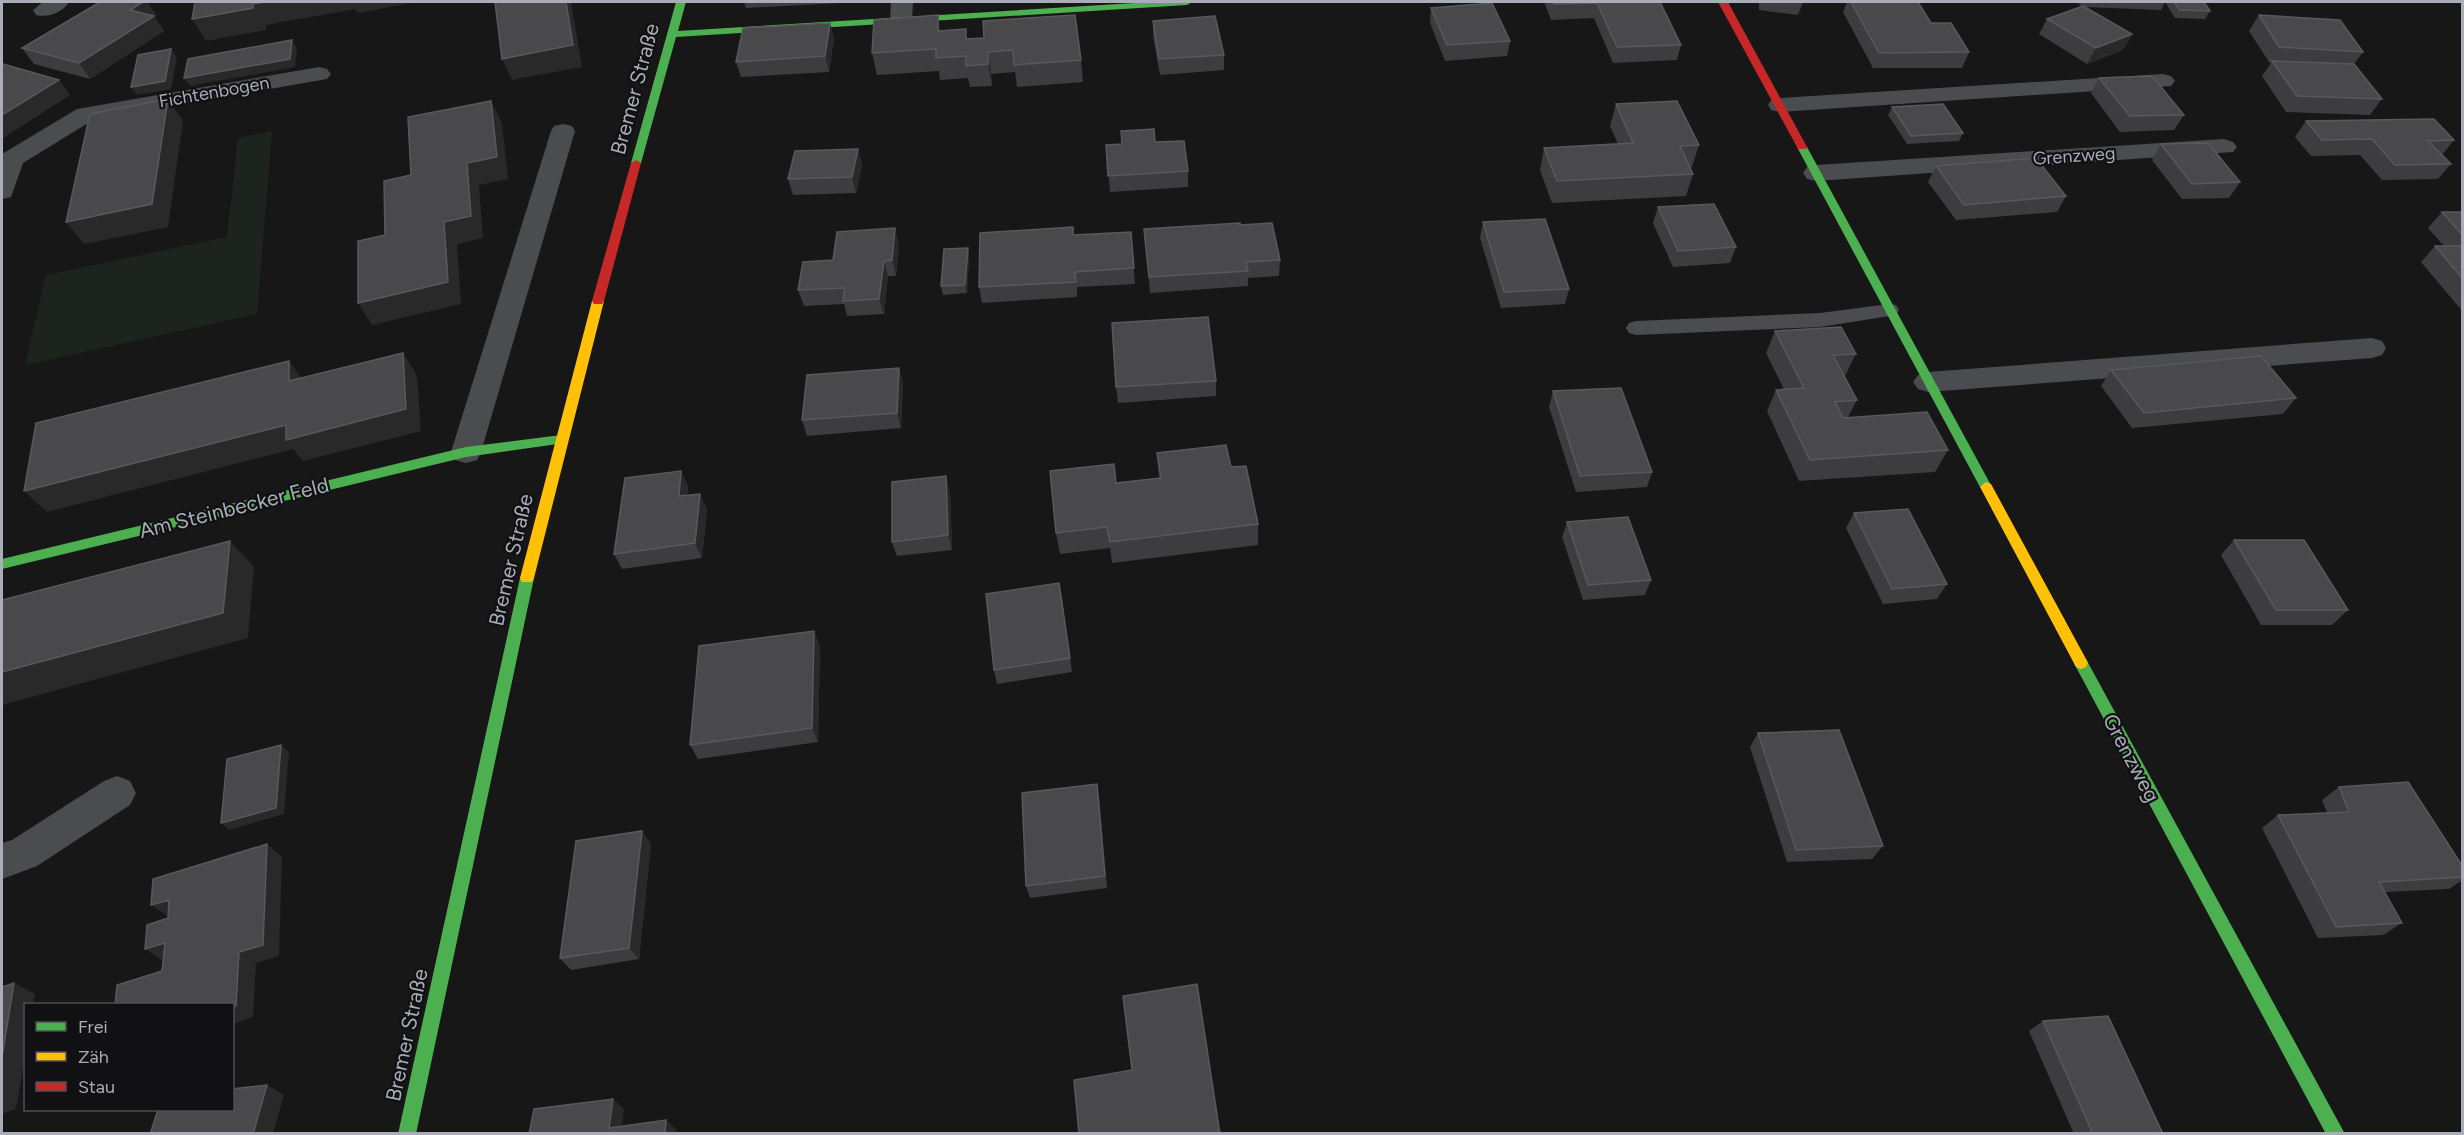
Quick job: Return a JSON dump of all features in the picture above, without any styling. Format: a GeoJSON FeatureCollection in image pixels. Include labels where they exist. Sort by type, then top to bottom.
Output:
{"type":"FeatureCollection","features":[{"type":"Feature","properties":{"kind":"street","name":"Bremer Straße"},"geometry":{"type":"LineString","coordinates":[[408,1134],[476,806],[527,576],[561,440],[681,2]]}},
{"type":"Feature","properties":{"kind":"street"},"geometry":{"type":"LineString","coordinates":[[672,34],[901,10],[1187,2]]}},
{"type":"Feature","properties":{"kind":"street","name":"Grenzweg"},"geometry":{"type":"LineString","coordinates":[[1723,2],[2336,1134]]}},
{"type":"Feature","properties":{"kind":"street","name":"Fichtenbogen"},"geometry":{"type":"LineString","coordinates":[[2,191],[11,159],[86,114],[319,74]]}},
{"type":"Feature","properties":{"kind":"street"},"geometry":{"type":"LineString","coordinates":[[1780,105],[2163,81]]}},
{"type":"Feature","properties":{"kind":"street"},"geometry":{"type":"LineString","coordinates":[[465,452],[563,131]]}},
{"type":"Feature","properties":{"kind":"street","name":"Grenzweg"},"geometry":{"type":"LineString","coordinates":[[1816,173],[2224,147]]}},
{"type":"Feature","properties":{"kind":"street"},"geometry":{"type":"LineString","coordinates":[[1928,382],[2372,348]]}},
{"type":"Feature","properties":{"kind":"street","name":"Am Steinbecker Feld"},"geometry":{"type":"LineString","coordinates":[[2,564],[465,452],[561,440]]}},
{"type":"Feature","properties":{"kind":"street"},"geometry":{"type":"LineString","coordinates":[[2,861],[23,854],[117,793]]}},
{"type":"Feature","properties":{"kind":"lane"},"geometry":{"type":"LineString","coordinates":[[1636,328],[1820,320],[1889,310]]}},
{"type":"Feature","properties":{"kind":"shaded area"},"geometry":{"type":"Polygon","coordinates":[[[272,131],[257,314],[25,365],[46,275],[227,237],[238,138],[272,131]]]}},
{"type":"Feature","properties":{"kind":"building"},"geometry":{"type":"Polygon","coordinates":[[[100,2],[143,2],[130,10],[154,16],[79,63],[22,48],[100,2]]]}},
{"type":"Feature","properties":{"kind":"building"},"geometry":{"type":"Polygon","coordinates":[[[195,2],[265,2],[253,4],[253,8],[192,19],[195,2]]]}},
{"type":"Feature","properties":{"kind":"building"},"geometry":{"type":"Polygon","coordinates":[[[495,2],[566,2],[573,45],[502,59],[495,2]]]}},
{"type":"Feature","properties":{"kind":"building"},"geometry":{"type":"Polygon","coordinates":[[[1553,2],[1660,2],[1681,45],[1617,47],[1597,3],[1554,4],[1553,2]]]}},
{"type":"Feature","properties":{"kind":"building"},"geometry":{"type":"Polygon","coordinates":[[[1851,2],[1918,2],[1931,23],[1951,23],[1969,52],[1879,53],[1851,2]]]}},
{"type":"Feature","properties":{"kind":"building"},"geometry":{"type":"Polygon","coordinates":[[[2174,2],[2204,2],[2210,11],[2180,10],[2174,2]]]}},
{"type":"Feature","properties":{"kind":"building"},"geometry":{"type":"Polygon","coordinates":[[[1492,3],[1510,41],[1447,45],[1431,8],[1492,3]]]}},
{"type":"Feature","properties":{"kind":"building"},"geometry":{"type":"Polygon","coordinates":[[[2083,6],[2132,34],[2096,48],[2047,19],[2083,6]]]}},
{"type":"Feature","properties":{"kind":"building"},"geometry":{"type":"Polygon","coordinates":[[[938,15],[938,31],[966,29],[966,39],[984,38],[983,21],[1075,15],[1081,60],[1014,65],[1013,50],[988,52],[988,64],[966,66],[966,56],[936,58],[936,49],[872,53],[874,20],[938,15]]]}},
{"type":"Feature","properties":{"kind":"building"},"geometry":{"type":"Polygon","coordinates":[[[2259,15],[2340,20],[2363,52],[2279,47],[2259,15]]]}},
{"type":"Feature","properties":{"kind":"building"},"geometry":{"type":"Polygon","coordinates":[[[1215,16],[1224,55],[1159,59],[1153,21],[1215,16]]]}},
{"type":"Feature","properties":{"kind":"building"},"geometry":{"type":"Polygon","coordinates":[[[830,23],[825,56],[736,62],[743,28],[830,23]]]}},
{"type":"Feature","properties":{"kind":"building"},"geometry":{"type":"Polygon","coordinates":[[[292,40],[290,59],[184,78],[188,59],[292,40]]]}},
{"type":"Feature","properties":{"kind":"building"},"geometry":{"type":"Polygon","coordinates":[[[171,49],[165,81],[131,87],[138,55],[171,49]]]}},
{"type":"Feature","properties":{"kind":"building"},"geometry":{"type":"Polygon","coordinates":[[[2272,61],[2354,64],[2382,99],[2297,96],[2272,61]]]}},
{"type":"Feature","properties":{"kind":"building"},"geometry":{"type":"Polygon","coordinates":[[[3,64],[59,80],[2,115],[3,64]]]}},
{"type":"Feature","properties":{"kind":"building"},"geometry":{"type":"Polygon","coordinates":[[[2152,76],[2184,115],[2130,116],[2099,78],[2152,76]]]}},
{"type":"Feature","properties":{"kind":"building"},"geometry":{"type":"Polygon","coordinates":[[[168,99],[152,204],[66,222],[90,114],[168,99]]]}},
{"type":"Feature","properties":{"kind":"building"},"geometry":{"type":"Polygon","coordinates":[[[491,101],[497,157],[467,163],[471,216],[444,222],[448,282],[358,303],[358,241],[385,235],[384,181],[411,175],[408,117],[491,101]]]}},
{"type":"Feature","properties":{"kind":"building"},"geometry":{"type":"Polygon","coordinates":[[[1677,101],[1699,145],[1680,146],[1693,174],[1557,181],[1544,148],[1633,143],[1616,104],[1677,101]]]}},
{"type":"Feature","properties":{"kind":"building"},"geometry":{"type":"Polygon","coordinates":[[[1943,104],[1963,133],[1911,136],[1892,107],[1943,104]]]}},
{"type":"Feature","properties":{"kind":"building"},"geometry":{"type":"Polygon","coordinates":[[[2434,119],[2454,140],[2428,141],[2451,164],[2395,165],[2372,139],[2322,140],[2306,121],[2434,119]]]}},
{"type":"Feature","properties":{"kind":"building"},"geometry":{"type":"Polygon","coordinates":[[[1154,129],[1155,142],[1184,141],[1188,171],[1108,176],[1106,145],[1122,144],[1121,131],[1154,129]]]}},
{"type":"Feature","properties":{"kind":"building"},"geometry":{"type":"Polygon","coordinates":[[[2208,143],[2240,182],[2192,184],[2161,144],[2208,143]]]}},
{"type":"Feature","properties":{"kind":"building"},"geometry":{"type":"Polygon","coordinates":[[[858,149],[852,177],[788,179],[795,151],[858,149]]]}},
{"type":"Feature","properties":{"kind":"building"},"geometry":{"type":"Polygon","coordinates":[[[2036,158],[2066,196],[1964,205],[1936,166],[2036,158]]]}},
{"type":"Feature","properties":{"kind":"building"},"geometry":{"type":"Polygon","coordinates":[[[1714,204],[1736,247],[1678,251],[1658,207],[1714,204]]]}},
{"type":"Feature","properties":{"kind":"building"},"geometry":{"type":"Polygon","coordinates":[[[2442,212],[2463,212],[2463,236],[2442,212]]]}},
{"type":"Feature","properties":{"kind":"building"},"geometry":{"type":"Polygon","coordinates":[[[1545,219],[1569,289],[1504,292],[1483,222],[1545,219]]]}},
{"type":"Feature","properties":{"kind":"building"},"geometry":{"type":"Polygon","coordinates":[[[1240,223],[1240,225],[1272,223],[1280,260],[1246,262],[1248,271],[1149,277],[1144,229],[1240,223]]]}},
{"type":"Feature","properties":{"kind":"building"},"geometry":{"type":"Polygon","coordinates":[[[1073,227],[1073,235],[1131,232],[1134,268],[1075,272],[1076,282],[979,287],[980,233],[1073,227]]]}},
{"type":"Feature","properties":{"kind":"building"},"geometry":{"type":"Polygon","coordinates":[[[895,228],[892,260],[884,261],[879,299],[843,301],[845,288],[798,290],[803,262],[833,260],[837,232],[895,228]]]}},
{"type":"Feature","properties":{"kind":"building"},"geometry":{"type":"Polygon","coordinates":[[[2435,246],[2463,246],[2463,279],[2435,246]]]}},
{"type":"Feature","properties":{"kind":"building"},"geometry":{"type":"Polygon","coordinates":[[[968,248],[965,285],[941,286],[944,249],[968,248]]]}},
{"type":"Feature","properties":{"kind":"building"},"geometry":{"type":"Polygon","coordinates":[[[1208,317],[1216,381],[1116,387],[1112,323],[1208,317]]]}},
{"type":"Feature","properties":{"kind":"building"},"geometry":{"type":"Polygon","coordinates":[[[1841,327],[1856,354],[1833,355],[1857,400],[1835,402],[1843,418],[1927,412],[1948,450],[1810,460],[1776,390],[1804,388],[1775,331],[1841,327]]]}},
{"type":"Feature","properties":{"kind":"building"},"geometry":{"type":"Polygon","coordinates":[[[403,353],[406,409],[286,440],[286,425],[24,491],[36,423],[289,361],[289,381],[403,353]]]}},
{"type":"Feature","properties":{"kind":"building"},"geometry":{"type":"Polygon","coordinates":[[[2261,356],[2296,398],[2144,413],[2111,370],[2261,356]]]}},
{"type":"Feature","properties":{"kind":"building"},"geometry":{"type":"Polygon","coordinates":[[[899,368],[897,413],[802,420],[807,375],[899,368]]]}},
{"type":"Feature","properties":{"kind":"building"},"geometry":{"type":"Polygon","coordinates":[[[1621,388],[1652,472],[1580,476],[1553,391],[1621,388]]]}},
{"type":"Feature","properties":{"kind":"building"},"geometry":{"type":"Polygon","coordinates":[[[1226,445],[1231,467],[1246,466],[1258,524],[1110,542],[1107,527],[1056,533],[1050,471],[1114,464],[1116,483],[1161,478],[1157,453],[1226,445]]]}},
{"type":"Feature","properties":{"kind":"building"},"geometry":{"type":"Polygon","coordinates":[[[681,471],[679,496],[700,494],[695,543],[614,554],[625,478],[681,471]]]}},
{"type":"Feature","properties":{"kind":"building"},"geometry":{"type":"Polygon","coordinates":[[[946,476],[948,535],[892,542],[892,482],[946,476]]]}},
{"type":"Feature","properties":{"kind":"building"},"geometry":{"type":"Polygon","coordinates":[[[1908,509],[1947,584],[1892,589],[1854,513],[1908,509]]]}},
{"type":"Feature","properties":{"kind":"building"},"geometry":{"type":"Polygon","coordinates":[[[1628,517],[1651,580],[1588,585],[1567,522],[1628,517]]]}},
{"type":"Feature","properties":{"kind":"building"},"geometry":{"type":"Polygon","coordinates":[[[2234,540],[2304,540],[2348,610],[2276,610],[2234,540]]]}},
{"type":"Feature","properties":{"kind":"building"},"geometry":{"type":"Polygon","coordinates":[[[230,541],[223,613],[2,672],[2,600],[230,541]]]}},
{"type":"Feature","properties":{"kind":"building"},"geometry":{"type":"Polygon","coordinates":[[[1059,583],[1070,658],[994,670],[986,594],[1059,583]]]}},
{"type":"Feature","properties":{"kind":"building"},"geometry":{"type":"Polygon","coordinates":[[[814,631],[812,728],[690,745],[699,646],[814,631]]]}},
{"type":"Feature","properties":{"kind":"building"},"geometry":{"type":"Polygon","coordinates":[[[1839,730],[1883,846],[1796,850],[1758,733],[1839,730]]]}},
{"type":"Feature","properties":{"kind":"building"},"geometry":{"type":"Polygon","coordinates":[[[281,745],[276,808],[221,823],[227,759],[281,745]]]}},
{"type":"Feature","properties":{"kind":"building"},"geometry":{"type":"Polygon","coordinates":[[[2408,782],[2463,867],[2463,877],[2379,882],[2402,923],[2336,927],[2278,815],[2349,812],[2339,787],[2408,782]]]}},
{"type":"Feature","properties":{"kind":"building"},"geometry":{"type":"Polygon","coordinates":[[[1097,784],[1105,876],[1026,886],[1022,793],[1097,784]]]}},
{"type":"Feature","properties":{"kind":"building"},"geometry":{"type":"Polygon","coordinates":[[[642,831],[629,948],[560,958],[576,841],[642,831]]]}},
{"type":"Feature","properties":{"kind":"building"},"geometry":{"type":"Polygon","coordinates":[[[267,844],[263,945],[239,952],[236,1006],[234,1006],[234,1003],[115,1003],[117,985],[162,971],[165,943],[145,949],[147,925],[168,918],[169,900],[151,905],[153,879],[267,844]]]}},
{"type":"Feature","properties":{"kind":"building"},"geometry":{"type":"Polygon","coordinates":[[[14,983],[2,1057],[2,987],[14,983]]]}},
{"type":"Feature","properties":{"kind":"building"},"geometry":{"type":"Polygon","coordinates":[[[1197,984],[1220,1134],[1079,1134],[1074,1080],[1132,1070],[1123,996],[1197,984]]]}},
{"type":"Feature","properties":{"kind":"building"},"geometry":{"type":"Polygon","coordinates":[[[2108,1016],[2163,1134],[2093,1134],[2043,1021],[2108,1016]]]}},
{"type":"Feature","properties":{"kind":"building"},"geometry":{"type":"Polygon","coordinates":[[[267,1085],[253,1134],[150,1134],[158,1111],[234,1111],[234,1089],[267,1085]]]}},
{"type":"Feature","properties":{"kind":"building"},"geometry":{"type":"Polygon","coordinates":[[[613,1099],[609,1128],[666,1120],[665,1134],[529,1134],[534,1109],[613,1099]]]}},
{"type":"Feature","properties":{"kind":"traffic: fast"},"geometry":{"type":"LineString","coordinates":[[636,163],[681,2]]}},
{"type":"Feature","properties":{"kind":"traffic: fast"},"geometry":{"type":"LineString","coordinates":[[672,34],[1187,2]]}},
{"type":"Feature","properties":{"kind":"traffic: fast"},"geometry":{"type":"LineString","coordinates":[[1802,147],[1986,487]]}},
{"type":"Feature","properties":{"kind":"traffic: fast"},"geometry":{"type":"LineString","coordinates":[[2,564],[466,452],[561,440]]}},
{"type":"Feature","properties":{"kind":"traffic: fast"},"geometry":{"type":"LineString","coordinates":[[407,1134],[527,578]]}},
{"type":"Feature","properties":{"kind":"traffic: fast"},"geometry":{"type":"LineString","coordinates":[[2081,663],[2336,1134]]}},
{"type":"Feature","properties":{"kind":"traffic: slow"},"geometry":{"type":"LineString","coordinates":[[527,578],[598,301]]}},
{"type":"Feature","properties":{"kind":"traffic: slow"},"geometry":{"type":"LineString","coordinates":[[1986,487],[2081,663]]}},
{"type":"Feature","properties":{"kind":"traffic: jam"},"geometry":{"type":"LineString","coordinates":[[1723,2],[1802,147]]}},
{"type":"Feature","properties":{"kind":"traffic: jam"},"geometry":{"type":"LineString","coordinates":[[598,301],[636,163]]}}]}
